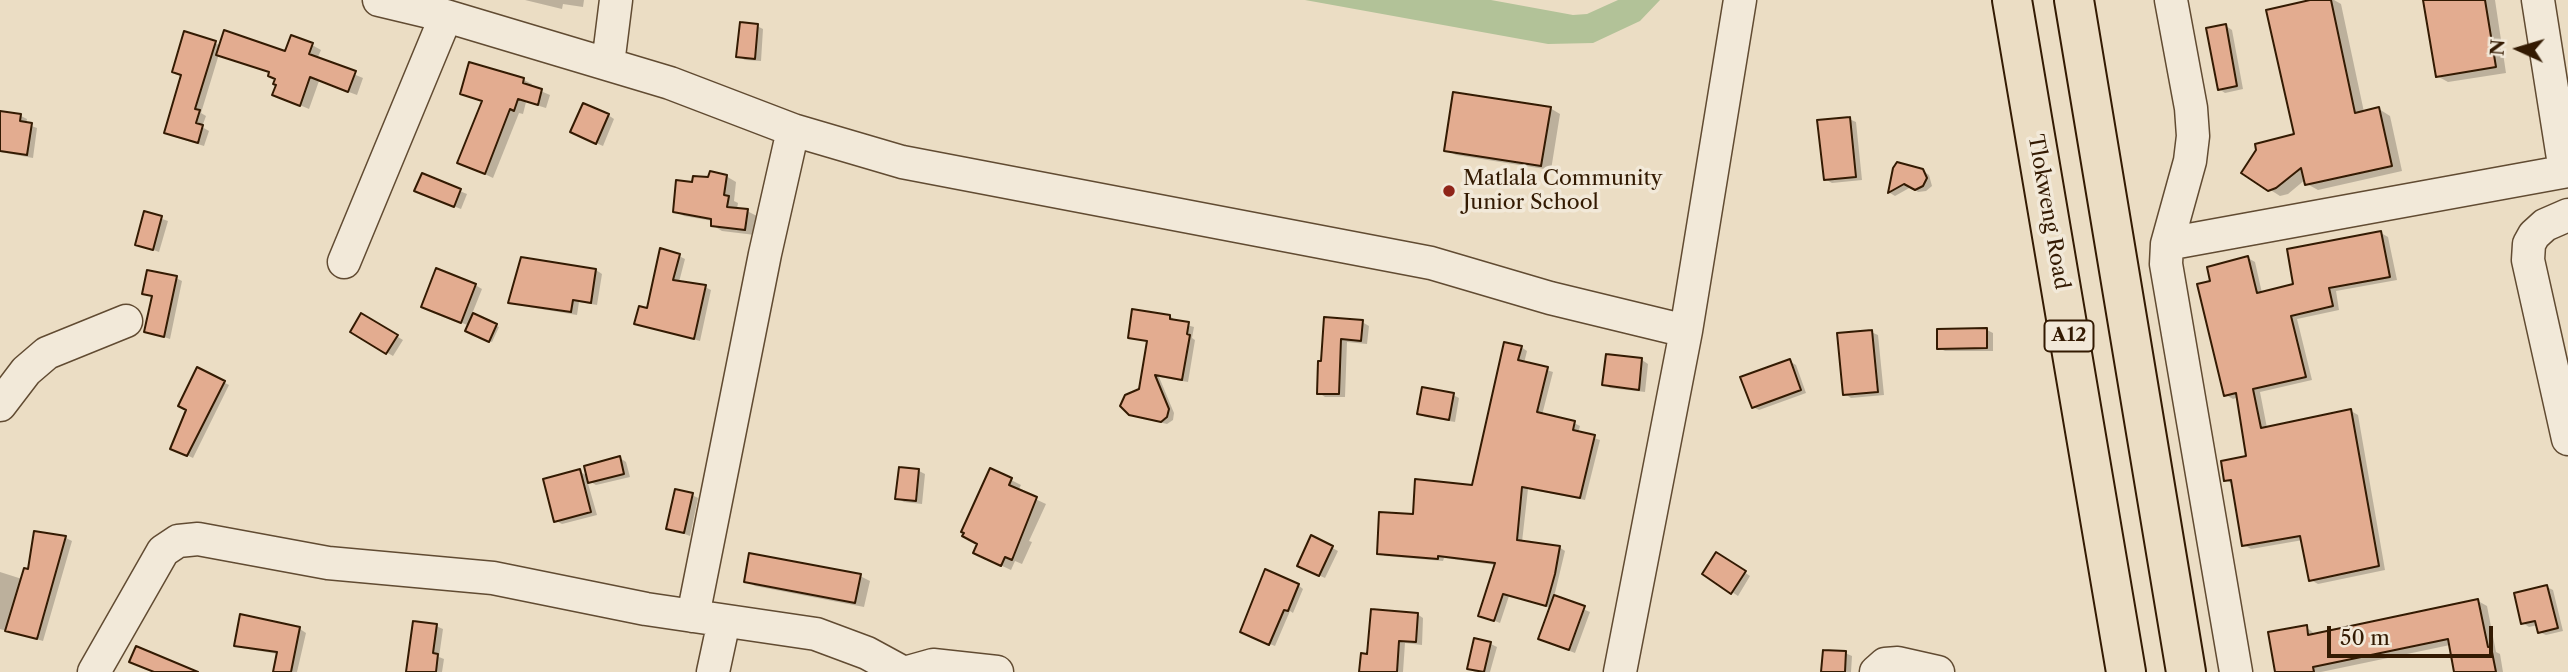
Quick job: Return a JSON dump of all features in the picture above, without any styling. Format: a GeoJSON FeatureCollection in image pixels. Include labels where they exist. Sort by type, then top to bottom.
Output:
{"type":"FeatureCollection","features":[{"type":"Feature","properties":{"kind":"main road","name":"Tlokweng Road"},"geometry":{"type":"LineString","coordinates":[[2012,0],[2126,672]]}},
{"type":"Feature","properties":{"kind":"main road"},"geometry":{"type":"LineString","coordinates":[[2074,0],[2186,672]]}},
{"type":"Feature","properties":{"kind":"street"},"geometry":{"type":"LineString","coordinates":[[379,0],[446,16],[670,83],[793,130],[902,162],[1431,264],[1550,298],[1686,331]]}},
{"type":"Feature","properties":{"kind":"street"},"geometry":{"type":"LineString","coordinates":[[608,64],[616,0]]}},
{"type":"Feature","properties":{"kind":"street"},"geometry":{"type":"LineString","coordinates":[[1620,672],[1686,331],[1740,0]]}},
{"type":"Feature","properties":{"kind":"street"},"geometry":{"type":"LineString","coordinates":[[2171,0],[2191,108],[2193,136],[2187,172],[2167,244],[2166,264],[2236,672]]}},
{"type":"Feature","properties":{"kind":"street"},"geometry":{"type":"LineString","coordinates":[[2167,244],[2566,171],[2538,0]]}},
{"type":"Feature","properties":{"kind":"street"},"geometry":{"type":"LineString","coordinates":[[344,262],[446,16]]}},
{"type":"Feature","properties":{"kind":"street"},"geometry":{"type":"LineString","coordinates":[[693,616],[765,254],[793,130]]}},
{"type":"Feature","properties":{"kind":"street"},"geometry":{"type":"LineString","coordinates":[[2568,215],[2544,225],[2534,235],[2529,244],[2528,260],[2568,439]]}},
{"type":"Feature","properties":{"kind":"street"},"geometry":{"type":"LineString","coordinates":[[0,405],[26,371],[47,353],[126,321]]}},
{"type":"Feature","properties":{"kind":"street"},"geometry":{"type":"LineString","coordinates":[[94,672],[163,551],[170,545],[187,539],[328,563],[493,578],[693,616],[816,634],[867,653],[902,672]]}},
{"type":"Feature","properties":{"kind":"street"},"geometry":{"type":"LineString","coordinates":[[713,672],[724,621]]}},
{"type":"Feature","properties":{"kind":"street"},"geometry":{"type":"LineString","coordinates":[[1876,672],[1885,664],[1898,663],[1938,672]]}},
{"type":"Feature","properties":{"kind":"street"},"geometry":{"type":"LineString","coordinates":[[908,672],[933,665],[997,672]]}},
{"type":"Feature","properties":{"kind":"green space"},"geometry":{"type":"Polygon","coordinates":[[[1305,0],[1491,0],[1573,15],[1587,14],[1618,0],[1660,0],[1640,21],[1593,43],[1548,44],[1305,0]]]}},
{"type":"Feature","properties":{"kind":"building"},"geometry":{"type":"Polygon","coordinates":[[[2310,0],[2331,0],[2355,113],[2379,107],[2392,166],[2305,185],[2301,168],[2276,188],[2268,191],[2241,173],[2256,150],[2255,144],[2294,134],[2266,10],[2310,0]]]}},
{"type":"Feature","properties":{"kind":"building"},"geometry":{"type":"Polygon","coordinates":[[[2423,0],[2485,0],[2496,67],[2436,77],[2423,0]]]}},
{"type":"Feature","properties":{"kind":"building"},"geometry":{"type":"Polygon","coordinates":[[[740,22],[758,24],[755,59],[736,57],[740,22]]]}},
{"type":"Feature","properties":{"kind":"building"},"geometry":{"type":"Polygon","coordinates":[[[2226,24],[2237,86],[2218,90],[2206,28],[2226,24]]]}},
{"type":"Feature","properties":{"kind":"building"},"geometry":{"type":"Polygon","coordinates":[[[224,30],[285,51],[291,35],[313,43],[309,54],[356,71],[348,92],[310,77],[300,106],[272,95],[276,85],[273,84],[275,79],[268,76],[269,72],[216,55],[224,30]]]}},
{"type":"Feature","properties":{"kind":"building"},"geometry":{"type":"Polygon","coordinates":[[[184,31],[216,41],[195,109],[200,110],[196,123],[203,125],[198,143],[164,133],[181,75],[172,72],[184,31]]]}},
{"type":"Feature","properties":{"kind":"building"},"geometry":{"type":"Polygon","coordinates":[[[469,62],[524,78],[523,83],[542,89],[538,105],[518,99],[514,111],[510,109],[485,174],[457,163],[482,101],[460,94],[469,62]]]}},
{"type":"Feature","properties":{"kind":"building"},"geometry":{"type":"Polygon","coordinates":[[[1453,92],[1551,107],[1541,166],[1444,151],[1453,92]]]}},
{"type":"Feature","properties":{"kind":"building"},"geometry":{"type":"Polygon","coordinates":[[[583,103],[609,114],[596,144],[570,132],[583,103]]]}},
{"type":"Feature","properties":{"kind":"building"},"geometry":{"type":"Polygon","coordinates":[[[0,111],[21,114],[20,121],[32,123],[27,155],[0,151],[0,111]]]}},
{"type":"Feature","properties":{"kind":"building"},"geometry":{"type":"Polygon","coordinates":[[[1850,117],[1856,177],[1824,180],[1817,120],[1850,117]]]}},
{"type":"Feature","properties":{"kind":"building"},"geometry":{"type":"Polygon","coordinates":[[[1897,162],[1923,169],[1927,178],[1923,186],[1915,190],[1904,184],[1888,193],[1893,168],[1897,162]]]}},
{"type":"Feature","properties":{"kind":"building"},"geometry":{"type":"Polygon","coordinates":[[[710,171],[727,175],[724,195],[729,196],[727,207],[748,209],[745,230],[711,226],[711,219],[673,212],[676,180],[692,182],[693,176],[708,177],[710,171]]]}},
{"type":"Feature","properties":{"kind":"building"},"geometry":{"type":"Polygon","coordinates":[[[422,173],[461,189],[454,207],[414,191],[422,173]]]}},
{"type":"Feature","properties":{"kind":"building"},"geometry":{"type":"Polygon","coordinates":[[[144,211],[162,216],[153,250],[135,245],[144,211]]]}},
{"type":"Feature","properties":{"kind":"building"},"geometry":{"type":"Polygon","coordinates":[[[2381,231],[2390,277],[2329,288],[2333,306],[2291,316],[2306,377],[2253,389],[2261,428],[2351,409],[2379,566],[2309,581],[2300,536],[2242,546],[2231,480],[2224,481],[2221,461],[2246,456],[2236,393],[2224,396],[2197,284],[2210,281],[2207,267],[2248,256],[2257,293],[2293,284],[2287,249],[2381,231]]]}},
{"type":"Feature","properties":{"kind":"building"},"geometry":{"type":"Polygon","coordinates":[[[660,248],[680,254],[673,280],[706,285],[694,339],[634,324],[639,306],[647,308],[660,248]]]}},
{"type":"Feature","properties":{"kind":"building"},"geometry":{"type":"Polygon","coordinates":[[[521,257],[596,269],[591,303],[573,300],[571,312],[508,303],[521,257]]]}},
{"type":"Feature","properties":{"kind":"building"},"geometry":{"type":"Polygon","coordinates":[[[436,268],[476,284],[461,323],[421,307],[436,268]]]}},
{"type":"Feature","properties":{"kind":"building"},"geometry":{"type":"Polygon","coordinates":[[[147,270],[177,276],[164,337],[144,332],[152,296],[142,294],[147,270]]]}},
{"type":"Feature","properties":{"kind":"building"},"geometry":{"type":"Polygon","coordinates":[[[1132,309],[1170,315],[1170,319],[1189,322],[1187,334],[1190,335],[1182,380],[1155,375],[1169,409],[1167,417],[1161,422],[1129,415],[1120,406],[1125,395],[1139,389],[1147,341],[1128,338],[1132,309]]]}},
{"type":"Feature","properties":{"kind":"building"},"geometry":{"type":"Polygon","coordinates":[[[361,313],[398,335],[386,354],[350,332],[361,313]]]}},
{"type":"Feature","properties":{"kind":"building"},"geometry":{"type":"Polygon","coordinates":[[[473,313],[497,324],[489,342],[465,331],[473,313]]]}},
{"type":"Feature","properties":{"kind":"building"},"geometry":{"type":"Polygon","coordinates":[[[1324,317],[1363,320],[1361,341],[1341,339],[1339,394],[1317,394],[1324,317]]]}},
{"type":"Feature","properties":{"kind":"building"},"geometry":{"type":"Polygon","coordinates":[[[1987,328],[1987,348],[1937,349],[1937,329],[1987,328]]]}},
{"type":"Feature","properties":{"kind":"building"},"geometry":{"type":"Polygon","coordinates":[[[1872,330],[1878,392],[1843,395],[1837,333],[1872,330]]]}},
{"type":"Feature","properties":{"kind":"building"},"geometry":{"type":"Polygon","coordinates":[[[1504,342],[1522,346],[1518,360],[1548,367],[1537,412],[1575,421],[1573,430],[1595,435],[1580,498],[1522,487],[1517,540],[1560,546],[1555,574],[1546,606],[1503,594],[1494,621],[1478,616],[1495,563],[1438,556],[1438,559],[1377,554],[1379,512],[1413,514],[1415,479],[1472,485],[1504,342]]]}},
{"type":"Feature","properties":{"kind":"building"},"geometry":{"type":"Polygon","coordinates":[[[1606,354],[1642,358],[1639,390],[1602,385],[1606,354]]]}},
{"type":"Feature","properties":{"kind":"building"},"geometry":{"type":"Polygon","coordinates":[[[1790,359],[1801,390],[1752,408],[1740,377],[1790,359]]]}},
{"type":"Feature","properties":{"kind":"building"},"geometry":{"type":"Polygon","coordinates":[[[197,367],[225,381],[187,456],[170,449],[186,410],[178,406],[197,367]]]}},
{"type":"Feature","properties":{"kind":"building"},"geometry":{"type":"Polygon","coordinates":[[[1422,387],[1454,393],[1449,420],[1417,414],[1422,387]]]}},
{"type":"Feature","properties":{"kind":"building"},"geometry":{"type":"Polygon","coordinates":[[[620,456],[624,474],[588,483],[584,466],[620,456]]]}},
{"type":"Feature","properties":{"kind":"building"},"geometry":{"type":"Polygon","coordinates":[[[899,467],[919,469],[916,501],[895,499],[899,467]]]}},
{"type":"Feature","properties":{"kind":"building"},"geometry":{"type":"Polygon","coordinates":[[[990,468],[1012,478],[1009,485],[1037,497],[1012,560],[1005,557],[1001,566],[973,553],[977,544],[962,536],[964,533],[961,532],[990,468]]]}},
{"type":"Feature","properties":{"kind":"building"},"geometry":{"type":"Polygon","coordinates":[[[580,469],[591,512],[554,522],[543,479],[580,469]]]}},
{"type":"Feature","properties":{"kind":"building"},"geometry":{"type":"Polygon","coordinates":[[[675,489],[693,493],[684,533],[666,529],[675,489]]]}},
{"type":"Feature","properties":{"kind":"building"},"geometry":{"type":"Polygon","coordinates":[[[34,531],[66,536],[37,639],[5,631],[24,568],[28,569],[34,531]]]}},
{"type":"Feature","properties":{"kind":"building"},"geometry":{"type":"Polygon","coordinates":[[[1311,535],[1333,546],[1319,576],[1297,566],[1311,535]]]}},
{"type":"Feature","properties":{"kind":"building"},"geometry":{"type":"Polygon","coordinates":[[[1716,552],[1746,571],[1731,594],[1702,574],[1716,552]]]}},
{"type":"Feature","properties":{"kind":"building"},"geometry":{"type":"Polygon","coordinates":[[[749,553],[861,574],[855,603],[744,582],[749,553]]]}},
{"type":"Feature","properties":{"kind":"building"},"geometry":{"type":"Polygon","coordinates":[[[1265,569],[1299,584],[1269,645],[1240,632],[1265,569]]]}},
{"type":"Feature","properties":{"kind":"building"},"geometry":{"type":"Polygon","coordinates":[[[2547,585],[2558,628],[2538,633],[2535,621],[2521,624],[2514,593],[2547,585]]]}},
{"type":"Feature","properties":{"kind":"building"},"geometry":{"type":"Polygon","coordinates":[[[1554,595],[1585,606],[1569,650],[1538,639],[1554,595]]]}},
{"type":"Feature","properties":{"kind":"building"},"geometry":{"type":"Polygon","coordinates":[[[2478,599],[2496,672],[2454,672],[2448,639],[2313,667],[2314,672],[2275,672],[2268,632],[2307,625],[2308,635],[2478,599]]]}},
{"type":"Feature","properties":{"kind":"building"},"geometry":{"type":"Polygon","coordinates":[[[1371,609],[1418,613],[1416,642],[1399,641],[1397,672],[1359,672],[1361,653],[1367,654],[1371,609]]]}},
{"type":"Feature","properties":{"kind":"building"},"geometry":{"type":"Polygon","coordinates":[[[240,614],[300,627],[291,672],[273,672],[277,652],[234,646],[240,614]]]}},
{"type":"Feature","properties":{"kind":"building"},"geometry":{"type":"Polygon","coordinates":[[[413,621],[437,624],[433,653],[438,654],[436,672],[406,672],[413,621]]]}},
{"type":"Feature","properties":{"kind":"building"},"geometry":{"type":"Polygon","coordinates":[[[1474,638],[1491,642],[1484,672],[1467,669],[1474,638]]]}},
{"type":"Feature","properties":{"kind":"building"},"geometry":{"type":"Polygon","coordinates":[[[136,646],[198,672],[154,672],[129,662],[136,646]]]}},
{"type":"Feature","properties":{"kind":"building"},"geometry":{"type":"Polygon","coordinates":[[[1823,650],[1846,651],[1845,672],[1821,672],[1823,650]]]}},
{"type":"Feature","properties":{"kind":"place","name":"Matlala Community Junior School"},"geometry":{"type":"Point","coordinates":[1449,191]}}]}
